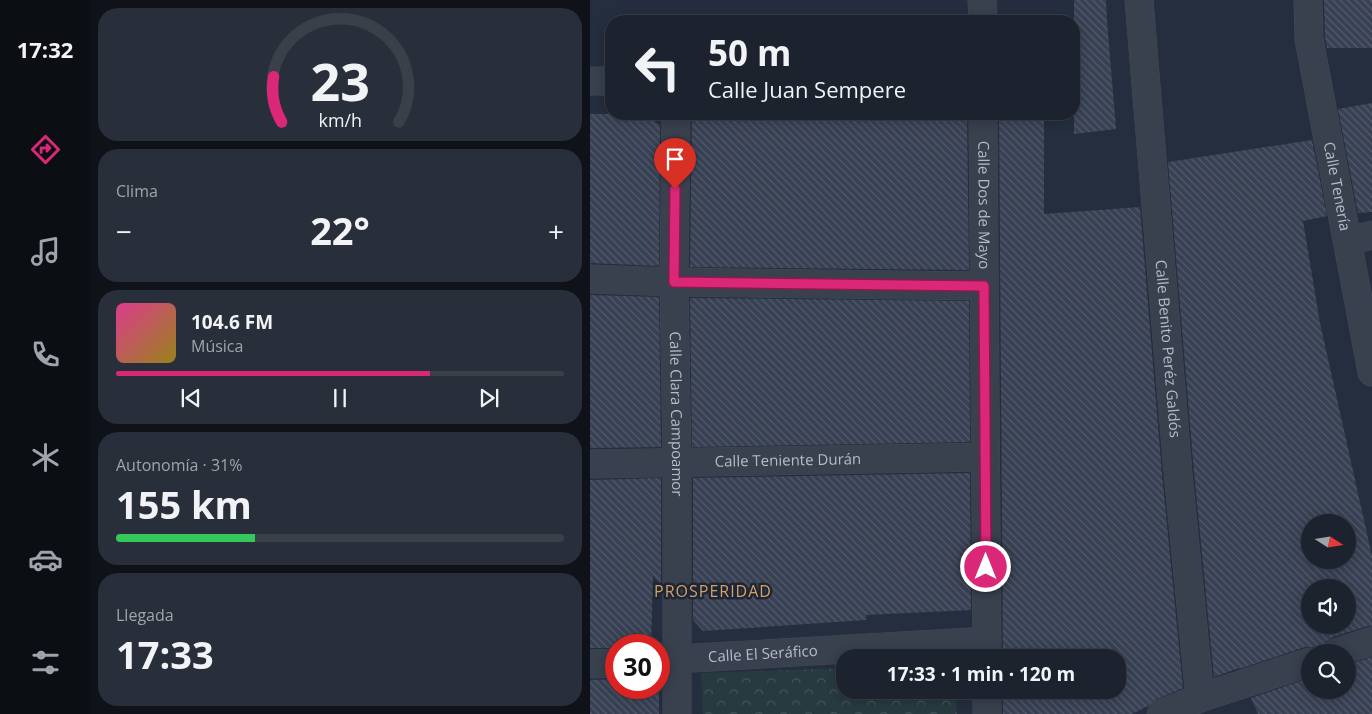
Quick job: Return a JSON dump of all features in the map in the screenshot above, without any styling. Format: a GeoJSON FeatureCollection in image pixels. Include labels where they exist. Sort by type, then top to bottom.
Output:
{"type":"FeatureCollection","features":[{"type":"Feature","properties":{"kind":"street"},"geometry":{"type":"LineString","coordinates":[[982,0],[982,15]]}},
{"type":"Feature","properties":{"kind":"street","name":"Calle Benito Peréz Galdós"},"geometry":{"type":"LineString","coordinates":[[1139,0],[1178,473],[1200,698]]}},
{"type":"Feature","properties":{"kind":"street","name":"Calle Tenería"},"geometry":{"type":"LineString","coordinates":[[1308,0],[1309,39],[1360,238],[1372,372]]}},
{"type":"Feature","properties":{"kind":"street"},"geometry":{"type":"LineString","coordinates":[[590,81],[605,81]]}},
{"type":"Feature","properties":{"kind":"street","name":"Calle Clara Campoamor"},"geometry":{"type":"LineString","coordinates":[[669,634],[677,462],[674,282],[676,120]]}},
{"type":"Feature","properties":{"kind":"street","name":"Calle Dos de Mayo"},"geometry":{"type":"LineString","coordinates":[[983,120],[987,649]]}},
{"type":"Feature","properties":{"kind":"street"},"geometry":{"type":"LineString","coordinates":[[590,279],[674,282],[984,286]]}},
{"type":"Feature","properties":{"kind":"street","name":"Calle Teniente Durán"},"geometry":{"type":"LineString","coordinates":[[590,464],[985,457]]}},
{"type":"Feature","properties":{"kind":"street"},"geometry":{"type":"LineString","coordinates":[[1356,646],[1372,641]]}},
{"type":"Feature","properties":{"kind":"street","name":"Calle El Seráfico"},"geometry":{"type":"LineString","coordinates":[[670,660],[836,654]]}},
{"type":"Feature","properties":{"kind":"street"},"geometry":{"type":"LineString","coordinates":[[590,664],[605,663]]}},
{"type":"Feature","properties":{"kind":"street"},"geometry":{"type":"LineString","coordinates":[[1161,714],[1200,698],[1301,665]]}},
{"type":"Feature","properties":{"kind":"street","name":"Calle Clara Campoamor"},"geometry":{"type":"LineString","coordinates":[[670,672],[677,714]]}},
{"type":"Feature","properties":{"kind":"street"},"geometry":{"type":"LineString","coordinates":[[987,699],[987,714]]}},
{"type":"Feature","properties":{"kind":"green space"},"geometry":{"type":"Polygon","coordinates":[[[836,668],[836,699],[956,699],[957,714],[703,714],[701,673],[836,668]]]}},
{"type":"Feature","properties":{"kind":"building"},"geometry":{"type":"Polygon","coordinates":[[[1074,0],[1106,0],[1116,129],[1074,134],[1074,120],[1080,120],[1080,15],[1074,15],[1074,0]]]}},
{"type":"Feature","properties":{"kind":"building"},"geometry":{"type":"Polygon","coordinates":[[[1324,0],[1372,0],[1372,48],[1327,48],[1324,0]]]}},
{"type":"Feature","properties":{"kind":"building"},"geometry":{"type":"Polygon","coordinates":[[[1372,103],[1372,212],[1358,213],[1338,109],[1372,103]]]}},
{"type":"Feature","properties":{"kind":"building"},"geometry":{"type":"Polygon","coordinates":[[[590,114],[605,114],[605,120],[652,120],[660,125],[659,266],[590,263],[590,114]]]}},
{"type":"Feature","properties":{"kind":"building"},"geometry":{"type":"Polygon","coordinates":[[[692,120],[967,120],[969,270],[690,267],[692,120]]]}},
{"type":"Feature","properties":{"kind":"building"},"geometry":{"type":"Polygon","coordinates":[[[999,120],[1044,120],[1044,214],[1140,207],[1162,474],[1183,688],[1155,700],[1132,714],[1003,714],[1003,699],[1126,699],[1126,649],[1003,649],[999,120]]]}},
{"type":"Feature","properties":{"kind":"building"},"geometry":{"type":"Polygon","coordinates":[[[1312,140],[1327,216],[1303,221],[1320,323],[1372,556],[1372,626],[1356,630],[1356,579],[1301,579],[1301,634],[1342,634],[1333,637],[1325,644],[1301,644],[1301,648],[1214,677],[1194,472],[1168,162],[1312,140]]]}},
{"type":"Feature","properties":{"kind":"building"},"geometry":{"type":"Polygon","coordinates":[[[590,295],[659,297],[661,447],[590,448],[590,295]]]}},
{"type":"Feature","properties":{"kind":"building"},"geometry":{"type":"Polygon","coordinates":[[[690,298],[969,301],[970,442],[692,447],[690,298]]]}},
{"type":"Feature","properties":{"kind":"building"},"geometry":{"type":"Polygon","coordinates":[[[970,473],[971,610],[866,615],[866,620],[703,631],[693,620],[693,478],[970,473]]]}},
{"type":"Feature","properties":{"kind":"building"},"geometry":{"type":"Polygon","coordinates":[[[661,478],[661,585],[653,576],[651,634],[605,634],[605,648],[590,648],[590,480],[661,478]]]}},
{"type":"Feature","properties":{"kind":"building"},"geometry":{"type":"Polygon","coordinates":[[[1372,657],[1372,714],[1258,714],[1251,698],[1301,681],[1301,699],[1356,699],[1356,662],[1372,657]]]}},
{"type":"Feature","properties":{"kind":"building"},"geometry":{"type":"Polygon","coordinates":[[[605,679],[605,699],[659,699],[659,714],[590,714],[590,680],[605,679]]]}},
{"type":"Feature","properties":{"kind":"district","name":"PROSPERIDAD"},"geometry":{"type":"Point","coordinates":[713,591]}},
{"type":"Feature","properties":{"kind":"route"},"geometry":{"type":"LineString","coordinates":[[675,189],[674,282],[984,286],[986,567]]}}]}
